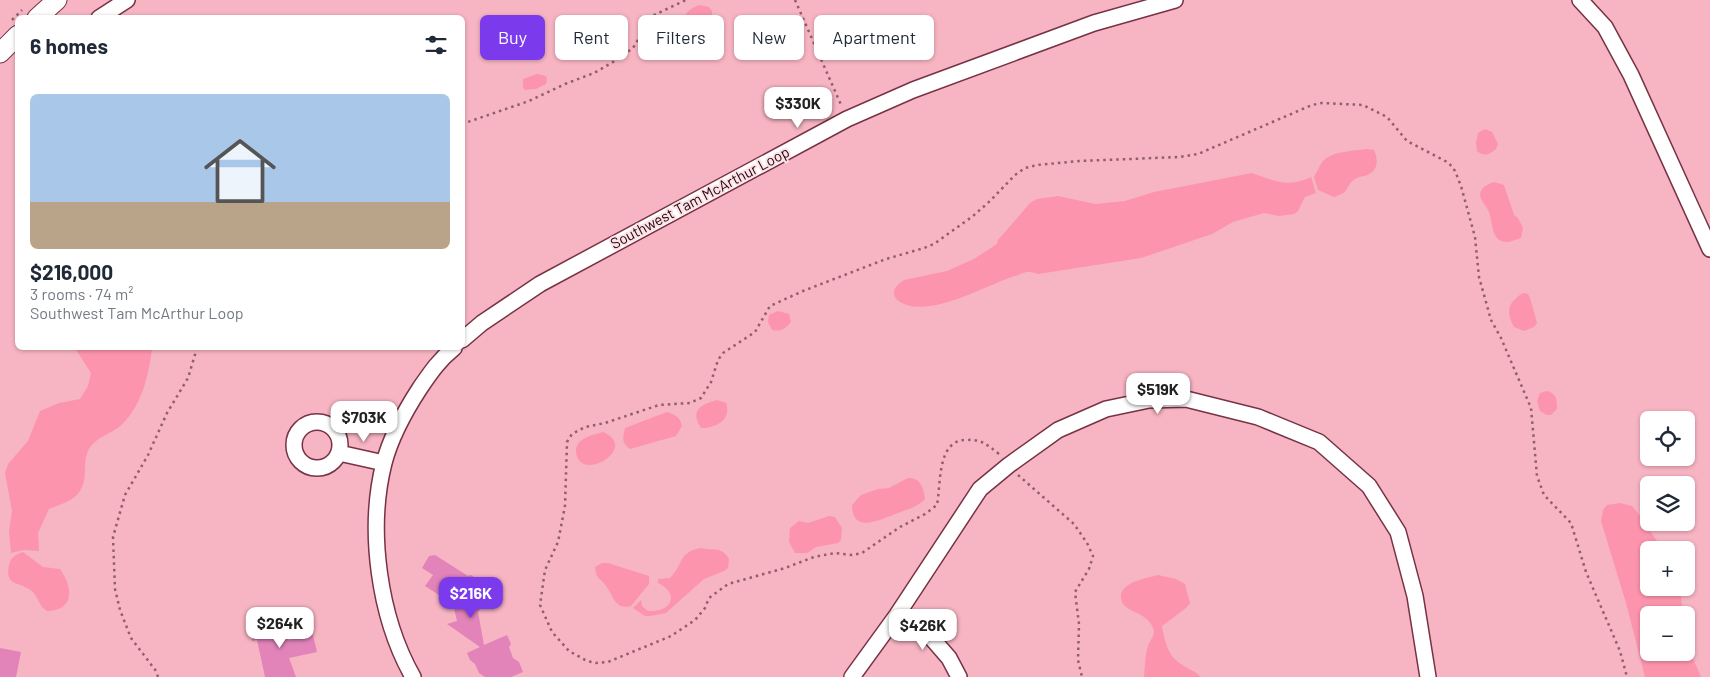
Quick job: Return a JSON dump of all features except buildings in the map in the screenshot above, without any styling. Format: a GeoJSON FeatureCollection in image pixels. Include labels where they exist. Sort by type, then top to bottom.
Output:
{"type":"FeatureCollection","features":[{"type":"Feature","properties":{"kind":"street"},"geometry":{"type":"LineString","coordinates":[[30,14],[57,0]]}},
{"type":"Feature","properties":{"kind":"street"},"geometry":{"type":"LineString","coordinates":[[104,15],[127,0]]}},
{"type":"Feature","properties":{"kind":"street","name":"Southwest Tam McArthur Loop"},"geometry":{"type":"LineString","coordinates":[[465,338],[540,284],[847,119],[913,90],[1094,23],[1175,0]]}},
{"type":"Feature","properties":{"kind":"street"},"geometry":{"type":"LineString","coordinates":[[1580,0],[1605,28],[1631,75],[1710,249]]}},
{"type":"Feature","properties":{"kind":"street"},"geometry":{"type":"LineString","coordinates":[[0,53],[14,28]]}},
{"type":"Feature","properties":{"kind":"street"},"geometry":{"type":"LineString","coordinates":[[413,677],[396,639],[383,596],[376,548],[378,501],[384,463],[402,414],[440,359],[451,350]]}},
{"type":"Feature","properties":{"kind":"street"},"geometry":{"type":"LineString","coordinates":[[852,677],[897,615],[980,489],[1009,465],[1058,430],[1106,409],[1149,400],[1186,399],[1258,417],[1319,442],[1369,486],[1398,532],[1415,596],[1428,677]]}},
{"type":"Feature","properties":{"kind":"street"},"geometry":{"type":"LineString","coordinates":[[338,452],[384,463]]}},
{"type":"Feature","properties":{"kind":"street"},"geometry":{"type":"LineString","coordinates":[[897,615],[929,635],[949,658],[959,677]]}},
{"type":"Feature","properties":{"kind":"path"},"geometry":{"type":"LineString","coordinates":[[465,123],[529,101],[594,73],[633,48],[650,17],[686,0]]}},
{"type":"Feature","properties":{"kind":"path"},"geometry":{"type":"LineString","coordinates":[[795,0],[847,119]]}},
{"type":"Feature","properties":{"kind":"path"},"geometry":{"type":"LineString","coordinates":[[1082,677],[1078,660],[1079,624],[1076,592],[1089,569],[1093,556],[1088,543],[1074,524],[1026,482],[999,454],[984,442],[974,440],[959,440],[950,446],[946,452],[937,505],[926,514],[900,527],[862,553],[852,556],[835,553],[814,557],[784,568],[728,584],[709,598],[705,608],[695,620],[671,636],[608,662],[587,661],[569,651],[552,632],[540,605],[545,570],[558,542],[565,506],[567,442],[572,434],[584,427],[605,423],[658,404],[690,403],[701,398],[711,382],[718,360],[723,353],[755,332],[770,306],[876,263],[934,244],[973,216],[1014,175],[1025,168],[1079,161],[1179,157],[1198,154],[1312,105],[1322,103],[1363,105],[1387,117],[1407,142],[1449,163],[1455,171],[1475,236],[1479,277],[1491,320],[1501,338],[1531,408],[1537,476],[1544,495],[1571,523],[1586,572],[1620,651],[1627,677]]}},
{"type":"Feature","properties":{"kind":"path"},"geometry":{"type":"LineString","coordinates":[[158,677],[156,671],[131,638],[120,610],[115,589],[113,537],[125,495],[148,455],[167,413],[188,378],[196,350]]}},
{"type":"Feature","properties":{"kind":"shaded area"},"geometry":{"type":"Polygon","coordinates":[[[699,5],[709,7],[712,15],[686,15],[690,10],[699,5]]]}},
{"type":"Feature","properties":{"kind":"shaded area"},"geometry":{"type":"Polygon","coordinates":[[[537,74],[546,76],[546,84],[536,89],[525,90],[523,79],[537,74]]]}},
{"type":"Feature","properties":{"kind":"shaded area"},"geometry":{"type":"Polygon","coordinates":[[[1485,129],[1492,132],[1498,144],[1494,151],[1485,155],[1477,151],[1476,142],[1478,133],[1485,129]]]}},
{"type":"Feature","properties":{"kind":"shaded area"},"geometry":{"type":"Polygon","coordinates":[[[1366,149],[1374,150],[1376,154],[1377,162],[1373,171],[1355,179],[1344,193],[1334,197],[1318,190],[1314,177],[1324,160],[1339,153],[1366,149]]]}},
{"type":"Feature","properties":{"kind":"shaded area"},"geometry":{"type":"Polygon","coordinates":[[[1252,173],[1275,181],[1288,183],[1311,177],[1316,193],[1305,197],[1298,211],[1294,214],[1279,216],[1264,213],[1233,222],[1212,234],[1141,258],[1038,274],[1027,272],[958,298],[928,306],[914,307],[902,303],[895,297],[895,289],[904,280],[947,271],[974,259],[997,244],[998,240],[1030,203],[1037,199],[1058,196],[1095,204],[1125,201],[1154,192],[1252,173]]]}},
{"type":"Feature","properties":{"kind":"shaded area"},"geometry":{"type":"Polygon","coordinates":[[[1494,182],[1504,185],[1514,215],[1518,218],[1523,228],[1521,238],[1506,242],[1501,241],[1496,236],[1489,212],[1480,196],[1485,186],[1494,182]]]}},
{"type":"Feature","properties":{"kind":"shaded area"},"geometry":{"type":"Polygon","coordinates":[[[1523,293],[1528,294],[1530,298],[1537,323],[1534,327],[1524,331],[1514,327],[1509,312],[1511,304],[1523,293]]]}},
{"type":"Feature","properties":{"kind":"shaded area"},"geometry":{"type":"Polygon","coordinates":[[[778,311],[789,314],[791,322],[778,331],[772,330],[768,322],[769,315],[778,311]]]}},
{"type":"Feature","properties":{"kind":"shaded area"},"geometry":{"type":"Polygon","coordinates":[[[76,350],[152,350],[143,391],[133,411],[119,427],[97,440],[89,448],[83,485],[76,496],[65,503],[49,509],[38,533],[39,551],[24,550],[11,553],[9,531],[12,511],[5,473],[8,464],[28,441],[40,411],[59,403],[80,399],[88,386],[91,373],[76,350]]]}},
{"type":"Feature","properties":{"kind":"shaded area"},"geometry":{"type":"Polygon","coordinates":[[[1547,391],[1555,396],[1556,400],[1557,409],[1551,415],[1540,411],[1537,401],[1540,393],[1547,391]]]}},
{"type":"Feature","properties":{"kind":"shaded area"},"geometry":{"type":"Polygon","coordinates":[[[717,400],[726,403],[727,414],[725,418],[717,425],[701,428],[696,417],[697,412],[702,406],[717,400]]]}},
{"type":"Feature","properties":{"kind":"shaded area"},"geometry":{"type":"Polygon","coordinates":[[[667,412],[680,420],[682,426],[676,436],[630,449],[625,444],[623,437],[625,428],[667,412]]]}},
{"type":"Feature","properties":{"kind":"shaded area"},"geometry":{"type":"Polygon","coordinates":[[[603,432],[613,439],[615,446],[612,454],[595,464],[586,465],[579,461],[576,451],[579,443],[590,436],[603,432]]]}},
{"type":"Feature","properties":{"kind":"shaded area"},"geometry":{"type":"Polygon","coordinates":[[[908,478],[916,479],[921,484],[925,499],[922,502],[913,508],[877,521],[863,522],[857,520],[853,514],[852,505],[861,495],[878,489],[889,488],[908,478]]]}},
{"type":"Feature","properties":{"kind":"shaded area"},"geometry":{"type":"Polygon","coordinates":[[[1620,503],[1632,506],[1640,516],[1640,531],[1650,531],[1657,541],[1640,541],[1640,596],[1681,596],[1682,606],[1640,606],[1640,658],[1626,603],[1601,521],[1603,510],[1607,505],[1620,503]]]}},
{"type":"Feature","properties":{"kind":"shaded area"},"geometry":{"type":"Polygon","coordinates":[[[829,516],[835,517],[842,528],[841,540],[838,543],[816,547],[807,553],[795,553],[789,542],[790,528],[799,521],[808,523],[829,516]]]}},
{"type":"Feature","properties":{"kind":"shaded area"},"geometry":{"type":"Polygon","coordinates":[[[701,548],[723,552],[729,559],[728,568],[704,579],[666,613],[645,616],[633,608],[641,600],[642,606],[648,611],[656,611],[667,606],[671,597],[665,587],[658,583],[658,579],[670,578],[688,552],[701,548]]]}},
{"type":"Feature","properties":{"kind":"shaded area"},"geometry":{"type":"Polygon","coordinates":[[[23,552],[43,567],[60,569],[69,590],[67,602],[63,607],[47,611],[42,607],[33,592],[11,581],[8,572],[10,562],[14,557],[23,552]]]}},
{"type":"Feature","properties":{"kind":"shaded area"},"geometry":{"type":"Polygon","coordinates":[[[602,563],[608,563],[649,576],[649,584],[631,606],[626,607],[618,604],[597,576],[595,567],[602,563]]]}},
{"type":"Feature","properties":{"kind":"shaded area"},"geometry":{"type":"Polygon","coordinates":[[[1158,575],[1176,579],[1185,584],[1190,603],[1162,626],[1167,647],[1176,660],[1201,677],[1144,677],[1146,653],[1154,631],[1146,618],[1126,607],[1121,597],[1122,592],[1130,584],[1158,575]]]}},
{"type":"Feature","properties":{"kind":"shaded area"},"geometry":{"type":"Polygon","coordinates":[[[1641,661],[1694,661],[1701,677],[1645,677],[1641,661]]]}}]}
